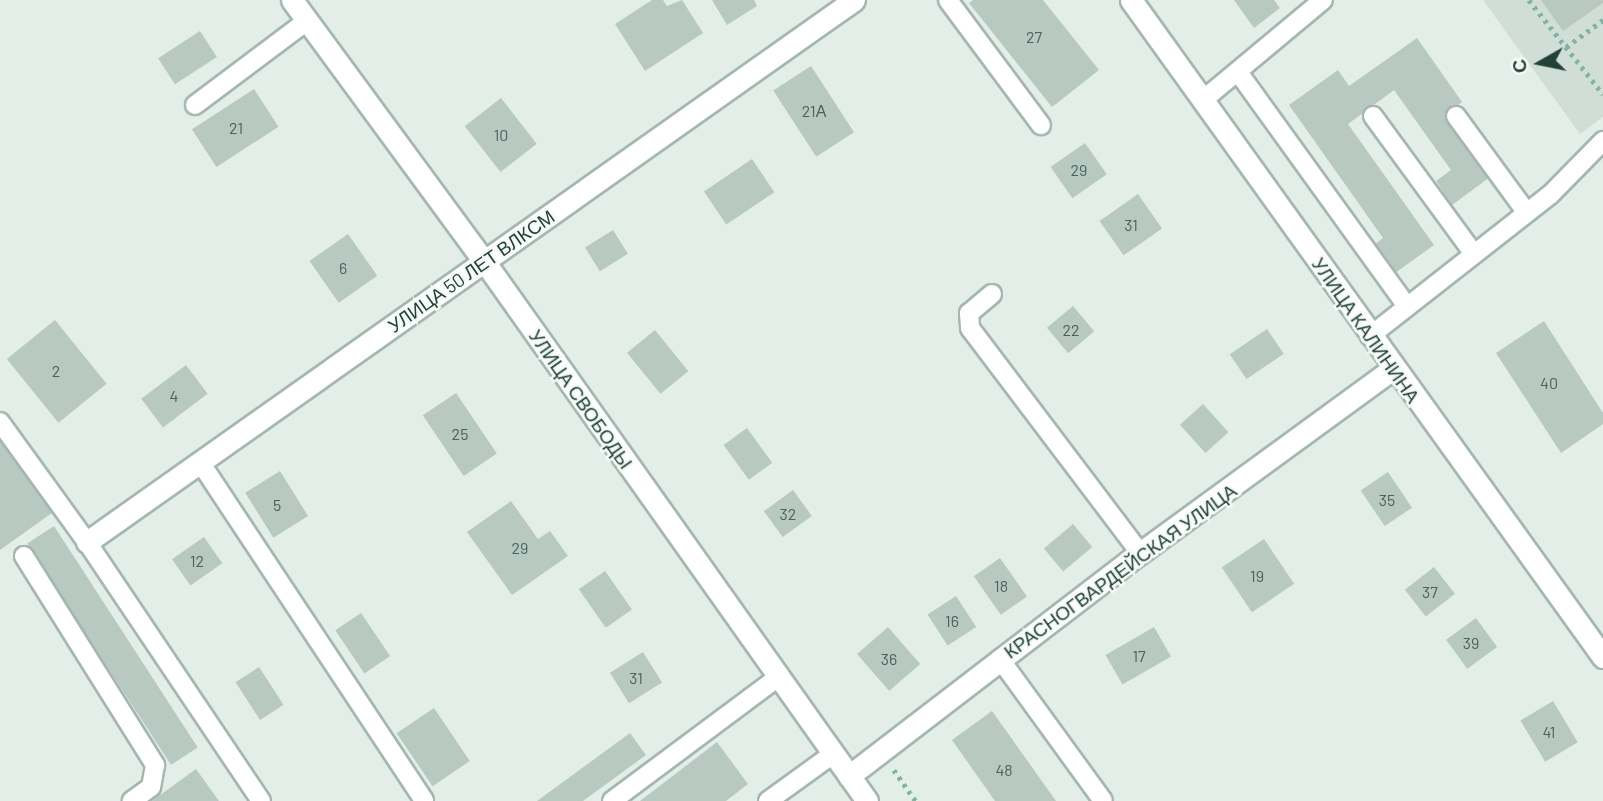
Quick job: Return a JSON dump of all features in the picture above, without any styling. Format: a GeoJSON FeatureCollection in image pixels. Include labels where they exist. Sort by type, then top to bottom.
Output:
{"type":"FeatureCollection","features":[{"type":"Feature","properties":{"kind":"street","name":"УЛИЦА СВОБОДЫ"},"geometry":{"type":"LineString","coordinates":[[292,0],[484,261],[777,678],[867,801]]}},
{"type":"Feature","properties":{"kind":"street","name":"УЛИЦА 50 ЛЕТ ВЛКСМ"},"geometry":{"type":"LineString","coordinates":[[88,541],[853,0]]}},
{"type":"Feature","properties":{"kind":"street","name":"УЛИЦА КАЛИНИНА"},"geometry":{"type":"LineString","coordinates":[[1131,0],[1392,369],[1603,657]]}},
{"type":"Feature","properties":{"kind":"street","name":"КРАСНОГВАРДЕЙСКАЯ УЛИЦА"},"geometry":{"type":"LineString","coordinates":[[849,776],[1140,553],[1392,369]]}},
{"type":"Feature","properties":{"kind":"lane"},"geometry":{"type":"LineString","coordinates":[[948,0],[1041,125]]}},
{"type":"Feature","properties":{"kind":"lane"},"geometry":{"type":"LineString","coordinates":[[1203,100],[1323,0]]}},
{"type":"Feature","properties":{"kind":"lane"},"geometry":{"type":"LineString","coordinates":[[195,105],[307,21]]}},
{"type":"Feature","properties":{"kind":"lane"},"geometry":{"type":"LineString","coordinates":[[1238,72],[1406,305]]}},
{"type":"Feature","properties":{"kind":"lane"},"geometry":{"type":"LineString","coordinates":[[1373,116],[1474,254]]}},
{"type":"Feature","properties":{"kind":"lane"},"geometry":{"type":"LineString","coordinates":[[1456,116],[1527,213]]}},
{"type":"Feature","properties":{"kind":"lane"},"geometry":{"type":"LineString","coordinates":[[1370,336],[1406,305],[1527,213],[1603,141]]}},
{"type":"Feature","properties":{"kind":"lane"},"geometry":{"type":"LineString","coordinates":[[992,294],[969,313],[970,328],[1140,553]]}},
{"type":"Feature","properties":{"kind":"lane"},"geometry":{"type":"LineString","coordinates":[[0,422],[88,541],[261,801]]}},
{"type":"Feature","properties":{"kind":"lane"},"geometry":{"type":"LineString","coordinates":[[200,462],[424,801]]}},
{"type":"Feature","properties":{"kind":"lane"},"geometry":{"type":"LineString","coordinates":[[24,556],[155,765],[151,787],[132,801]]}},
{"type":"Feature","properties":{"kind":"lane"},"geometry":{"type":"LineString","coordinates":[[1000,659],[1103,801]]}},
{"type":"Feature","properties":{"kind":"lane"},"geometry":{"type":"LineString","coordinates":[[612,801],[777,678]]}},
{"type":"Feature","properties":{"kind":"lane"},"geometry":{"type":"LineString","coordinates":[[768,801],[833,754]]}},
{"type":"Feature","properties":{"kind":"path"},"geometry":{"type":"LineString","coordinates":[[1529,0],[1603,94]]}},
{"type":"Feature","properties":{"kind":"path"},"geometry":{"type":"LineString","coordinates":[[1566,47],[1603,20]]}},
{"type":"Feature","properties":{"kind":"path"},"geometry":{"type":"LineString","coordinates":[[881,752],[916,801]]}},
{"type":"Feature","properties":{"kind":"shaded area"},"geometry":{"type":"Polygon","coordinates":[[[1483,0],[1603,0],[1603,117],[1580,134],[1483,0]]]}},
{"type":"Feature","properties":{"kind":"building"},"geometry":{"type":"Polygon","coordinates":[[[652,0],[663,0],[667,6],[682,0],[703,33],[645,71],[615,24],[652,0]]]}},
{"type":"Feature","properties":{"kind":"building"},"geometry":{"type":"Polygon","coordinates":[[[712,0],[754,0],[757,6],[727,25],[712,0]]]}},
{"type":"Feature","properties":{"kind":"building"},"geometry":{"type":"Polygon","coordinates":[[[973,0],[1043,0],[1099,70],[1052,107],[969,3],[973,0]]]}},
{"type":"Feature","properties":{"kind":"building"},"geometry":{"type":"Polygon","coordinates":[[[1234,0],[1274,0],[1280,8],[1254,28],[1234,0]]]}},
{"type":"Feature","properties":{"kind":"building"},"geometry":{"type":"Polygon","coordinates":[[[1541,0],[1603,0],[1603,3],[1563,31],[1541,0]]]}},
{"type":"Feature","properties":{"kind":"building"},"geometry":{"type":"Polygon","coordinates":[[[200,31],[217,57],[175,84],[158,58],[200,31]]]}},
{"type":"Feature","properties":{"kind":"building"},"geometry":{"type":"Polygon","coordinates":[[[1417,38],[1462,102],[1446,114],[1490,177],[1452,205],[1436,181],[1451,170],[1394,90],[1348,124],[1434,245],[1395,273],[1375,244],[1383,238],[1289,105],[1338,70],[1349,86],[1417,38]]]}},
{"type":"Feature","properties":{"kind":"building"},"geometry":{"type":"Polygon","coordinates":[[[811,66],[854,132],[816,157],[773,91],[811,66]]]}},
{"type":"Feature","properties":{"kind":"building"},"geometry":{"type":"Polygon","coordinates":[[[254,89],[279,127],[216,167],[192,129],[254,89]]]}},
{"type":"Feature","properties":{"kind":"building"},"geometry":{"type":"Polygon","coordinates":[[[501,98],[537,144],[500,172],[465,126],[501,98]]]}},
{"type":"Feature","properties":{"kind":"building"},"geometry":{"type":"Polygon","coordinates":[[[1085,143],[1107,174],[1072,198],[1051,167],[1085,143]]]}},
{"type":"Feature","properties":{"kind":"building"},"geometry":{"type":"Polygon","coordinates":[[[752,159],[774,192],[726,225],[704,191],[752,159]]]}},
{"type":"Feature","properties":{"kind":"building"},"geometry":{"type":"Polygon","coordinates":[[[1138,194],[1162,228],[1124,255],[1099,221],[1138,194]]]}},
{"type":"Feature","properties":{"kind":"building"},"geometry":{"type":"Polygon","coordinates":[[[613,230],[628,254],[600,271],[585,247],[613,230]]]}},
{"type":"Feature","properties":{"kind":"building"},"geometry":{"type":"Polygon","coordinates":[[[348,234],[377,276],[339,303],[309,261],[348,234]]]}},
{"type":"Feature","properties":{"kind":"building"},"geometry":{"type":"Polygon","coordinates":[[[1073,306],[1094,331],[1068,353],[1047,328],[1073,306]]]}},
{"type":"Feature","properties":{"kind":"building"},"geometry":{"type":"Polygon","coordinates":[[[55,320],[107,384],[58,423],[7,359],[55,320]]]}},
{"type":"Feature","properties":{"kind":"building"},"geometry":{"type":"Polygon","coordinates":[[[1544,321],[1603,413],[1603,424],[1561,453],[1496,353],[1544,321]]]}},
{"type":"Feature","properties":{"kind":"building"},"geometry":{"type":"Polygon","coordinates":[[[1267,329],[1284,354],[1246,379],[1230,354],[1267,329]]]}},
{"type":"Feature","properties":{"kind":"building"},"geometry":{"type":"Polygon","coordinates":[[[655,330],[688,371],[660,394],[627,353],[655,330]]]}},
{"type":"Feature","properties":{"kind":"building"},"geometry":{"type":"Polygon","coordinates":[[[186,365],[208,394],[163,427],[141,399],[186,365]]]}},
{"type":"Feature","properties":{"kind":"building"},"geometry":{"type":"Polygon","coordinates":[[[456,393],[497,454],[464,476],[423,415],[456,393]]]}},
{"type":"Feature","properties":{"kind":"building"},"geometry":{"type":"Polygon","coordinates":[[[1203,404],[1228,432],[1205,453],[1180,425],[1203,404]]]}},
{"type":"Feature","properties":{"kind":"building"},"geometry":{"type":"Polygon","coordinates":[[[747,428],[772,463],[749,480],[724,445],[747,428]]]}},
{"type":"Feature","properties":{"kind":"building"},"geometry":{"type":"Polygon","coordinates":[[[0,441],[52,513],[0,550],[0,441]]]}},
{"type":"Feature","properties":{"kind":"building"},"geometry":{"type":"Polygon","coordinates":[[[280,471],[308,516],[273,538],[245,493],[280,471]]]}},
{"type":"Feature","properties":{"kind":"building"},"geometry":{"type":"Polygon","coordinates":[[[1388,472],[1412,508],[1385,526],[1361,490],[1388,472]]]}},
{"type":"Feature","properties":{"kind":"building"},"geometry":{"type":"Polygon","coordinates":[[[793,490],[812,516],[783,537],[764,511],[793,490]]]}},
{"type":"Feature","properties":{"kind":"building"},"geometry":{"type":"Polygon","coordinates":[[[511,501],[538,539],[550,531],[568,556],[512,595],[467,532],[511,501]]]}},
{"type":"Feature","properties":{"kind":"building"},"geometry":{"type":"Polygon","coordinates":[[[1073,524],[1092,547],[1063,571],[1044,548],[1073,524]]]}},
{"type":"Feature","properties":{"kind":"building"},"geometry":{"type":"Polygon","coordinates":[[[54,526],[198,747],[171,765],[27,543],[54,526]]]}},
{"type":"Feature","properties":{"kind":"building"},"geometry":{"type":"Polygon","coordinates":[[[204,537],[222,563],[190,586],[172,559],[204,537]]]}},
{"type":"Feature","properties":{"kind":"building"},"geometry":{"type":"Polygon","coordinates":[[[1264,539],[1294,584],[1252,612],[1222,568],[1264,539]]]}},
{"type":"Feature","properties":{"kind":"building"},"geometry":{"type":"Polygon","coordinates":[[[1000,558],[1027,597],[1001,615],[974,576],[1000,558]]]}},
{"type":"Feature","properties":{"kind":"building"},"geometry":{"type":"Polygon","coordinates":[[[1434,567],[1455,594],[1426,617],[1405,590],[1434,567]]]}},
{"type":"Feature","properties":{"kind":"building"},"geometry":{"type":"Polygon","coordinates":[[[605,571],[632,610],[606,628],[579,589],[605,571]]]}},
{"type":"Feature","properties":{"kind":"building"},"geometry":{"type":"Polygon","coordinates":[[[956,596],[976,627],[948,646],[927,615],[956,596]]]}},
{"type":"Feature","properties":{"kind":"building"},"geometry":{"type":"Polygon","coordinates":[[[361,613],[390,656],[364,673],[335,630],[361,613]]]}},
{"type":"Feature","properties":{"kind":"building"},"geometry":{"type":"Polygon","coordinates":[[[1476,618],[1497,647],[1467,669],[1446,640],[1476,618]]]}},
{"type":"Feature","properties":{"kind":"building"},"geometry":{"type":"Polygon","coordinates":[[[888,627],[920,664],[889,691],[857,654],[888,627]]]}},
{"type":"Feature","properties":{"kind":"building"},"geometry":{"type":"Polygon","coordinates":[[[1154,627],[1171,656],[1123,684],[1106,655],[1154,627]]]}},
{"type":"Feature","properties":{"kind":"building"},"geometry":{"type":"Polygon","coordinates":[[[643,652],[662,683],[629,703],[610,673],[643,652]]]}},
{"type":"Feature","properties":{"kind":"building"},"geometry":{"type":"Polygon","coordinates":[[[259,667],[284,705],[260,720],[236,682],[259,667]]]}},
{"type":"Feature","properties":{"kind":"building"},"geometry":{"type":"Polygon","coordinates":[[[1553,701],[1578,742],[1545,762],[1520,721],[1553,701]]]}},
{"type":"Feature","properties":{"kind":"building"},"geometry":{"type":"Polygon","coordinates":[[[434,708],[470,761],[432,786],[397,733],[434,708]]]}},
{"type":"Feature","properties":{"kind":"building"},"geometry":{"type":"Polygon","coordinates":[[[992,711],[1056,801],[995,801],[952,740],[992,711]]]}},
{"type":"Feature","properties":{"kind":"building"},"geometry":{"type":"Polygon","coordinates":[[[630,733],[646,755],[583,801],[537,801],[630,733]]]}},
{"type":"Feature","properties":{"kind":"building"},"geometry":{"type":"Polygon","coordinates":[[[717,742],[748,784],[726,801],[640,801],[717,742]]]}},
{"type":"Feature","properties":{"kind":"building"},"geometry":{"type":"Polygon","coordinates":[[[196,769],[219,801],[152,801],[196,769]]]}}]}
